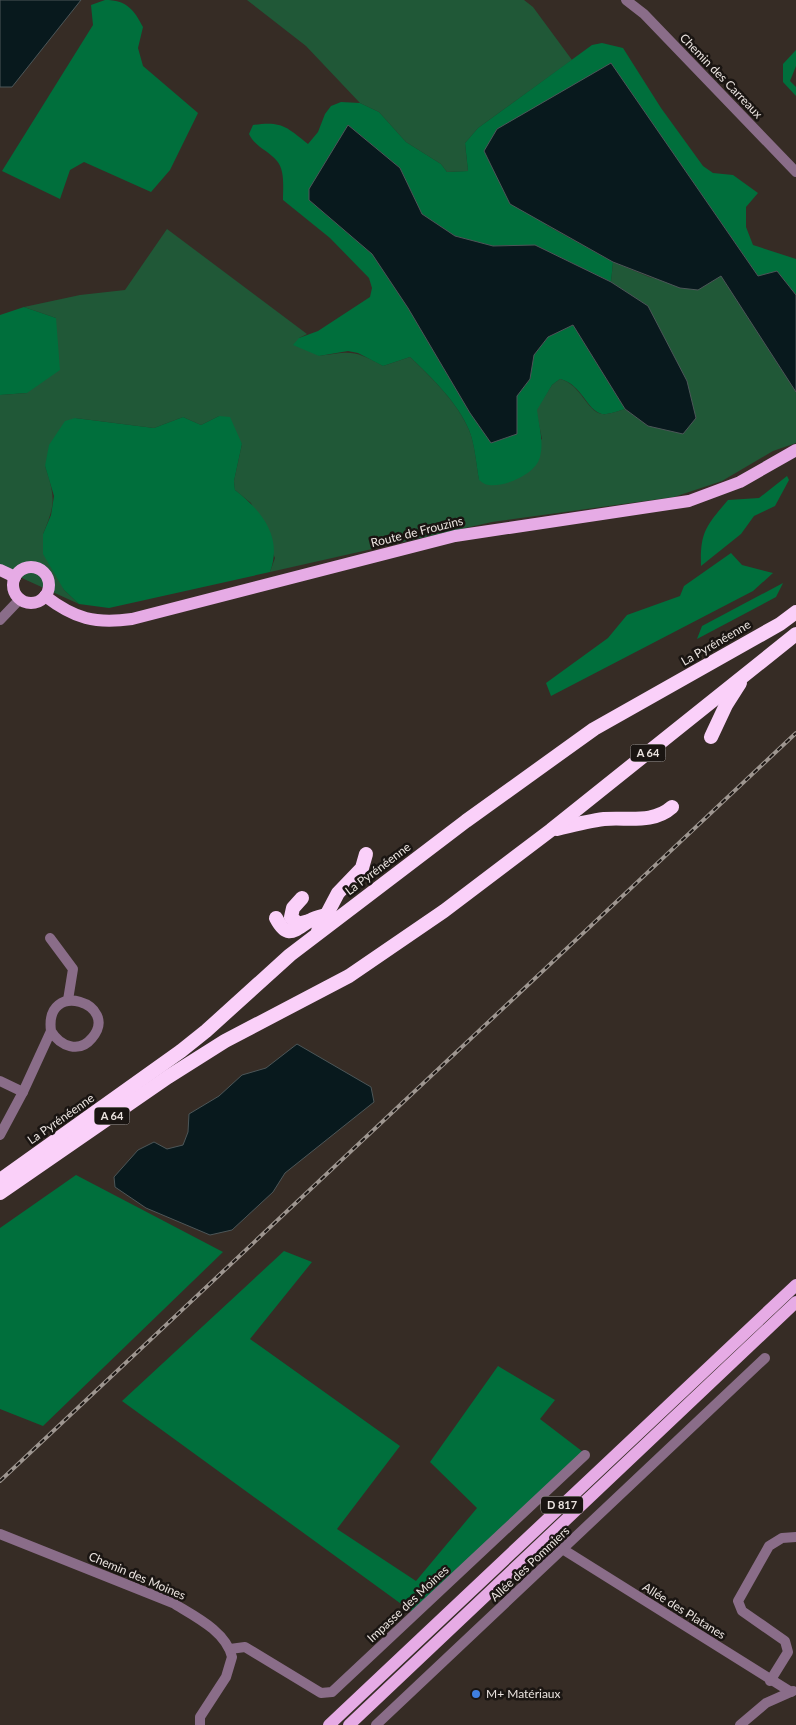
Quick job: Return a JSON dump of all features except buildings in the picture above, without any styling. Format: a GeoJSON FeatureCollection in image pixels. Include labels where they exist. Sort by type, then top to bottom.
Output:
{"type":"FeatureCollection","features":[{"type":"Feature","properties":{"kind":"highway","name":"La Pyrénéenne"},"geometry":{"type":"LineString","coordinates":[[0,1180],[181,1051],[206,1031],[290,955],[356,904],[594,729],[687,677],[796,612]]}},
{"type":"Feature","properties":{"kind":"highway","name":"A 64"},"geometry":{"type":"LineString","coordinates":[[0,1193],[225,1040],[349,976],[444,911],[551,830],[796,634]]}},
{"type":"Feature","properties":{"kind":"highway"},"geometry":{"type":"LineString","coordinates":[[712,737],[726,705],[745,675]]}},
{"type":"Feature","properties":{"kind":"highway"},"geometry":{"type":"LineString","coordinates":[[551,830],[586,822],[650,818],[659,816],[672,807]]}},
{"type":"Feature","properties":{"kind":"highway"},"geometry":{"type":"LineString","coordinates":[[276,918],[284,929],[291,932],[298,930],[310,921],[362,868],[366,854]]}},
{"type":"Feature","properties":{"kind":"highway"},"geometry":{"type":"LineString","coordinates":[[316,935],[338,892]]}},
{"type":"Feature","properties":{"kind":"highway"},"geometry":{"type":"LineString","coordinates":[[302,898],[293,908],[291,917],[298,924],[356,904]]}},
{"type":"Feature","properties":{"kind":"main road","name":"Route de Frouzins"},"geometry":{"type":"LineString","coordinates":[[45,596],[70,614],[84,618],[100,621],[132,619],[455,536],[689,501],[740,482],[796,450]]}},
{"type":"Feature","properties":{"kind":"main road"},"geometry":{"type":"LineString","coordinates":[[23,568],[41,569],[48,579],[49,585],[45,596],[36,602],[20,599],[14,588],[15,577],[23,568]]}},
{"type":"Feature","properties":{"kind":"main road"},"geometry":{"type":"LineString","coordinates":[[0,570],[15,577]]}},
{"type":"Feature","properties":{"kind":"main road","name":"D 817"},"geometry":{"type":"LineString","coordinates":[[329,1725],[796,1284]]}},
{"type":"Feature","properties":{"kind":"main road","name":"D 817"},"geometry":{"type":"LineString","coordinates":[[348,1725],[796,1302]]}},
{"type":"Feature","properties":{"kind":"street","name":"Chemin des Carreaux"},"geometry":{"type":"LineString","coordinates":[[626,0],[638,3],[796,172]]}},
{"type":"Feature","properties":{"kind":"street"},"geometry":{"type":"LineString","coordinates":[[0,620],[20,599]]}},
{"type":"Feature","properties":{"kind":"street"},"geometry":{"type":"LineString","coordinates":[[50,938],[72,969],[68,1000]]}},
{"type":"Feature","properties":{"kind":"street"},"geometry":{"type":"LineString","coordinates":[[0,1135],[23,1092],[51,1031],[52,1014],[60,1004],[68,1000],[82,1001],[93,1009],[98,1020],[94,1036],[89,1042],[76,1047],[59,1042],[51,1031]]}},
{"type":"Feature","properties":{"kind":"street"},"geometry":{"type":"LineString","coordinates":[[0,1081],[23,1092]]}},
{"type":"Feature","properties":{"kind":"street","name":"Allée des Pommiers"},"geometry":{"type":"LineString","coordinates":[[376,1725],[564,1550],[629,1485],[765,1358]]}},
{"type":"Feature","properties":{"kind":"street","name":"Impasse des Moines"},"geometry":{"type":"LineString","coordinates":[[230,1649],[245,1647],[321,1693],[332,1692],[585,1455]]}},
{"type":"Feature","properties":{"kind":"street","name":"Chemin des Moines"},"geometry":{"type":"LineString","coordinates":[[0,1534],[173,1603],[224,1639],[230,1649]]}},
{"type":"Feature","properties":{"kind":"street"},"geometry":{"type":"LineString","coordinates":[[770,1681],[788,1652],[785,1641],[742,1611],[738,1601],[769,1546],[782,1538],[796,1537]]}},
{"type":"Feature","properties":{"kind":"street","name":"Allée des Platanes"},"geometry":{"type":"LineString","coordinates":[[564,1550],[770,1681],[794,1691]]}},
{"type":"Feature","properties":{"kind":"street"},"geometry":{"type":"LineString","coordinates":[[200,1725],[200,1717],[226,1677],[232,1657],[230,1649]]}},
{"type":"Feature","properties":{"kind":"street"},"geometry":{"type":"LineString","coordinates":[[740,1725],[766,1703],[794,1691]]}},
{"type":"Feature","properties":{"kind":"green space"},"geometry":{"type":"Polygon","coordinates":[[[105,0],[119,2],[133,11],[143,27],[138,48],[143,66],[198,113],[170,170],[151,192],[84,162],[70,170],[60,199],[2,171],[93,25],[91,5],[105,0]]]}},
{"type":"Feature","properties":{"kind":"green space"},"geometry":{"type":"Polygon","coordinates":[[[247,0],[524,0],[533,7],[572,60],[478,128],[465,143],[468,171],[447,172],[441,164],[406,142],[379,112],[360,103],[306,46],[247,0]]]}},
{"type":"Feature","properties":{"kind":"green space"},"geometry":{"type":"Polygon","coordinates":[[[602,43],[623,48],[661,108],[703,166],[713,173],[733,175],[758,193],[746,207],[746,227],[753,245],[796,259],[796,295],[777,271],[758,276],[611,64],[546,225],[613,262],[611,282],[535,245],[493,246],[455,236],[422,214],[400,168],[348,125],[309,200],[372,254],[408,308],[470,413],[517,433],[517,396],[530,379],[534,355],[548,337],[573,325],[625,409],[607,414],[597,412],[574,386],[560,379],[552,385],[537,410],[542,445],[540,457],[533,469],[511,482],[488,485],[479,480],[473,442],[458,410],[427,373],[410,357],[383,366],[358,353],[348,351],[319,356],[293,345],[299,338],[318,331],[370,297],[372,288],[369,278],[330,238],[283,200],[283,179],[280,165],[249,134],[253,125],[270,124],[283,126],[308,144],[318,132],[325,114],[331,106],[341,102],[360,103],[379,112],[406,142],[441,164],[447,172],[468,171],[465,143],[478,128],[592,45],[602,43]]]}},
{"type":"Feature","properties":{"kind":"green space"},"geometry":{"type":"Polygon","coordinates":[[[796,50],[796,66],[790,81],[796,87],[796,96],[783,82],[783,64],[796,50]]]}},
{"type":"Feature","properties":{"kind":"green space"},"geometry":{"type":"Polygon","coordinates":[[[167,229],[307,334],[299,338],[319,356],[339,353],[359,354],[383,366],[410,357],[443,391],[464,420],[473,441],[479,479],[542,439],[536,410],[552,385],[560,379],[574,387],[597,412],[607,414],[625,409],[648,426],[648,306],[611,282],[613,262],[649,277],[698,290],[721,276],[796,392],[796,443],[773,451],[722,481],[674,497],[492,522],[270,572],[275,558],[251,503],[235,490],[234,481],[242,444],[219,416],[201,425],[183,417],[154,428],[75,418],[45,466],[53,500],[43,534],[64,590],[79,604],[24,579],[0,565],[0,395],[27,393],[56,318],[24,307],[80,295],[125,290],[167,229]]]}},
{"type":"Feature","properties":{"kind":"green space"},"geometry":{"type":"Polygon","coordinates":[[[24,307],[56,318],[60,370],[27,393],[0,395],[0,315],[24,307]]]}},
{"type":"Feature","properties":{"kind":"green space"},"geometry":{"type":"Polygon","coordinates":[[[219,416],[230,417],[242,444],[234,481],[235,490],[254,507],[268,526],[274,547],[270,572],[109,608],[79,604],[64,590],[43,554],[43,534],[51,515],[54,496],[45,466],[49,445],[65,421],[75,418],[154,428],[183,417],[201,425],[219,416]]]}},
{"type":"Feature","properties":{"kind":"green space"},"geometry":{"type":"Polygon","coordinates":[[[787,476],[789,480],[775,506],[754,516],[741,534],[701,566],[703,537],[714,516],[728,500],[759,498],[787,476]]]}},
{"type":"Feature","properties":{"kind":"green space"},"geometry":{"type":"Polygon","coordinates":[[[731,553],[742,565],[773,573],[753,591],[551,696],[546,683],[608,638],[627,615],[680,596],[684,586],[731,553]]]}},
{"type":"Feature","properties":{"kind":"green space"},"geometry":{"type":"Polygon","coordinates":[[[783,583],[776,597],[697,639],[702,626],[783,583]]]}},
{"type":"Feature","properties":{"kind":"green space"},"geometry":{"type":"Polygon","coordinates":[[[76,1175],[223,1252],[43,1426],[0,1409],[0,1228],[76,1175]]]}},
{"type":"Feature","properties":{"kind":"green space"},"geometry":{"type":"Polygon","coordinates":[[[284,1251],[312,1262],[250,1339],[400,1446],[337,1529],[416,1581],[477,1508],[430,1462],[498,1366],[555,1400],[540,1419],[587,1455],[415,1614],[122,1401],[284,1251]]]}},
{"type":"Feature","properties":{"kind":"shaded area"},"geometry":{"type":"Polygon","coordinates":[[[0,0],[81,0],[12,87],[0,87],[0,0]]]}},
{"type":"Feature","properties":{"kind":"shaded area"},"geometry":{"type":"Polygon","coordinates":[[[611,63],[758,276],[777,271],[796,295],[796,392],[721,276],[698,290],[680,288],[613,262],[510,204],[484,151],[497,129],[611,63]]]}},
{"type":"Feature","properties":{"kind":"shaded area"},"geometry":{"type":"Polygon","coordinates":[[[348,125],[400,168],[422,214],[455,236],[493,246],[535,245],[611,282],[648,306],[687,381],[696,418],[683,434],[648,426],[625,409],[573,325],[548,337],[534,355],[530,379],[517,396],[517,434],[491,443],[470,413],[408,308],[372,254],[309,200],[309,189],[348,125]]]}},
{"type":"Feature","properties":{"kind":"shaded area"},"geometry":{"type":"Polygon","coordinates":[[[297,1044],[371,1087],[374,1102],[285,1173],[273,1192],[232,1230],[210,1235],[146,1208],[115,1187],[114,1177],[138,1150],[154,1142],[167,1149],[183,1145],[188,1132],[189,1114],[219,1096],[242,1075],[266,1068],[297,1044]]]}},
{"type":"Feature","properties":{"kind":"railway"},"geometry":{"type":"LineString","coordinates":[[0,1481],[796,733]]}},
{"type":"Feature","properties":{"kind":"place","name":"M+ Matériaux"},"geometry":{"type":"Point","coordinates":[476,1694]}}]}
